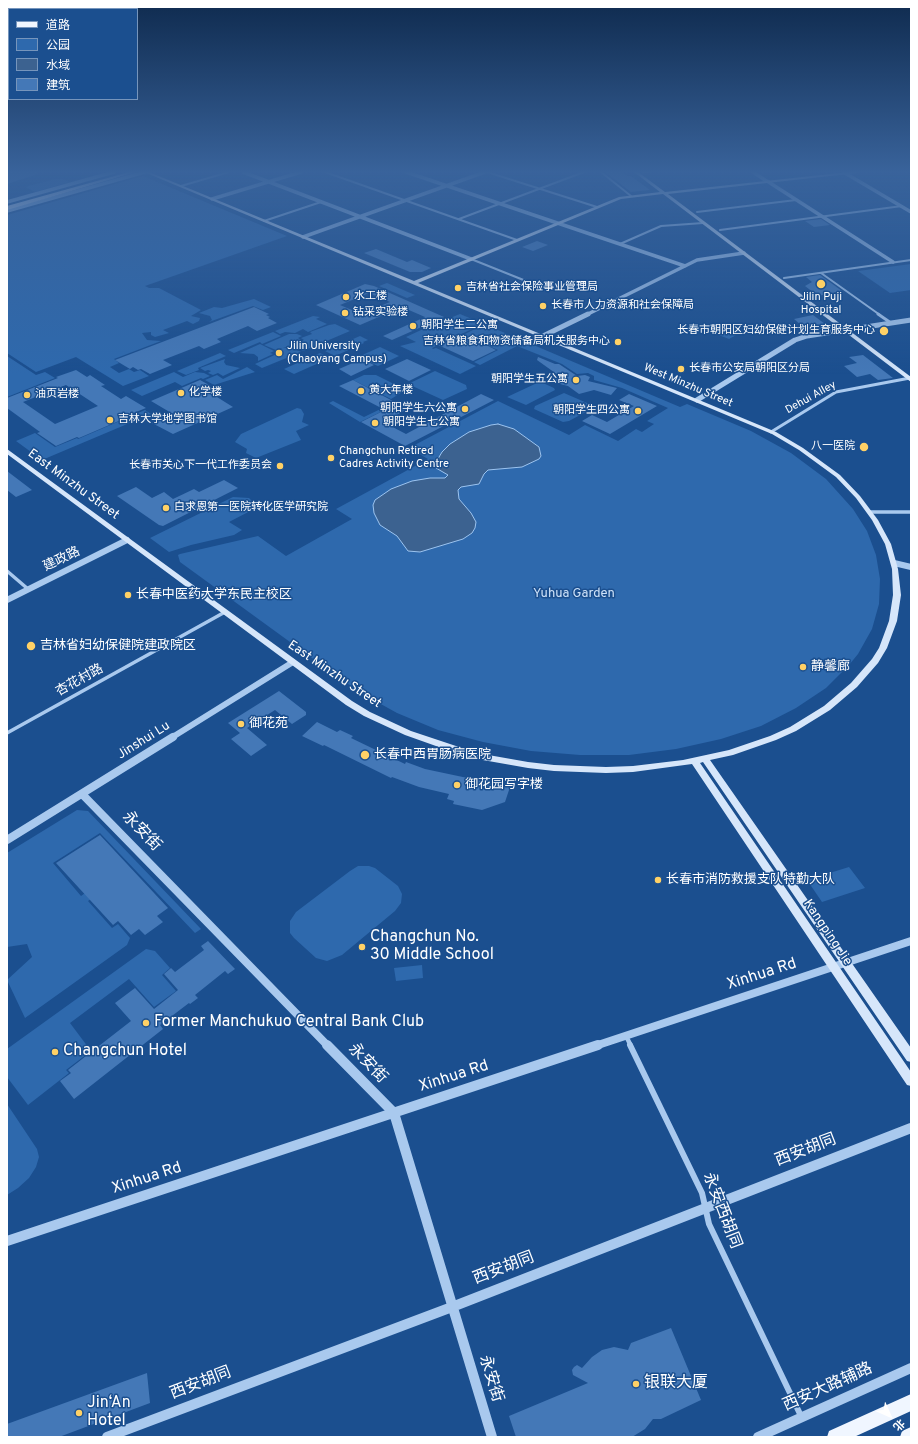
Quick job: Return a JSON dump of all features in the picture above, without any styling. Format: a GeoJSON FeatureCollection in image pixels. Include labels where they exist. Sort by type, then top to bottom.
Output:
{"type":"FeatureCollection","features":[{"type":"Feature","properties":{"kind":"main road","name":"West Minzhu Street"},"geometry":{"type":"LineString","coordinates":[[309,239],[771,432],[801,449],[826,467],[848,487],[870,512],[888,544],[894,563],[897,595],[893,621],[886,641],[875,661],[854,685],[827,708],[793,729],[752,746],[705,759]]}},
{"type":"Feature","properties":{"kind":"main road"},"geometry":{"type":"LineString","coordinates":[[725,239],[911,377]]}},
{"type":"Feature","properties":{"kind":"main road"},"geometry":{"type":"LineString","coordinates":[[733,239],[853,329],[911,377]]}},
{"type":"Feature","properties":{"kind":"main road"},"geometry":{"type":"LineString","coordinates":[[414,283],[517,240]]}},
{"type":"Feature","properties":{"kind":"main road","name":"East Minzhu Street"},"geometry":{"type":"LineString","coordinates":[[7,452],[349,703],[387,724],[430,742],[478,756],[528,765],[580,770],[632,769],[705,759]]}},
{"type":"Feature","properties":{"kind":"main road","name":"Kangping Jie"},"geometry":{"type":"LineString","coordinates":[[705,759],[911,1057]]}},
{"type":"Feature","properties":{"kind":"main road","name":"Kangping Jie"},"geometry":{"type":"LineString","coordinates":[[694,761],[911,1081]]}},
{"type":"Feature","properties":{"kind":"main road"},"geometry":{"type":"LineString","coordinates":[[835,1437],[911,1402]]}},
{"type":"Feature","properties":{"kind":"street"},"geometry":{"type":"LineString","coordinates":[[421,239],[531,283]]}},
{"type":"Feature","properties":{"kind":"street"},"geometry":{"type":"LineString","coordinates":[[606,239],[685,266]]}},
{"type":"Feature","properties":{"kind":"street"},"geometry":{"type":"LineString","coordinates":[[620,244],[631,239]]}},
{"type":"Feature","properties":{"kind":"street"},"geometry":{"type":"LineString","coordinates":[[858,239],[893,262]]}},
{"type":"Feature","properties":{"kind":"street"},"geometry":{"type":"LineString","coordinates":[[543,336],[702,259],[744,254]]}},
{"type":"Feature","properties":{"kind":"street"},"geometry":{"type":"LineString","coordinates":[[784,278],[911,260]]}},
{"type":"Feature","properties":{"kind":"street"},"geometry":{"type":"LineString","coordinates":[[821,273],[891,323]]}},
{"type":"Feature","properties":{"kind":"street"},"geometry":{"type":"LineString","coordinates":[[697,400],[796,340],[807,336],[911,320]]}},
{"type":"Feature","properties":{"kind":"street","name":"Dehui Alley"},"geometry":{"type":"LineString","coordinates":[[771,432],[839,390],[911,377]]}},
{"type":"Feature","properties":{"kind":"street"},"geometry":{"type":"LineString","coordinates":[[870,512],[911,512]]}},
{"type":"Feature","properties":{"kind":"street","name":"建政路"},"geometry":{"type":"LineString","coordinates":[[7,600],[127,540]]}},
{"type":"Feature","properties":{"kind":"street"},"geometry":{"type":"LineString","coordinates":[[894,563],[911,566]]}},
{"type":"Feature","properties":{"kind":"street"},"geometry":{"type":"LineString","coordinates":[[7,571],[28,589]]}},
{"type":"Feature","properties":{"kind":"street","name":"杏花村路"},"geometry":{"type":"LineString","coordinates":[[7,733],[225,612]]}},
{"type":"Feature","properties":{"kind":"street","name":"Jinshui Lu"},"geometry":{"type":"LineString","coordinates":[[7,840],[293,662]]}},
{"type":"Feature","properties":{"kind":"street","name":"永安街"},"geometry":{"type":"LineString","coordinates":[[82,794],[394,1113],[492,1437]]}},
{"type":"Feature","properties":{"kind":"street","name":"Xinhua Rd"},"geometry":{"type":"LineString","coordinates":[[7,1241],[911,940]]}},
{"type":"Feature","properties":{"kind":"street","name":"永安西胡同"},"geometry":{"type":"LineString","coordinates":[[626,1036],[702,1193],[709,1224],[802,1418]]}},
{"type":"Feature","properties":{"kind":"street","name":"西安胡同"},"geometry":{"type":"LineString","coordinates":[[107,1437],[452,1307],[911,1128]]}},
{"type":"Feature","properties":{"kind":"street","name":"西安大路辅路"},"geometry":{"type":"LineString","coordinates":[[758,1437],[911,1368]]}},
{"type":"Feature","properties":{"kind":"green space"},"geometry":{"type":"Polygon","coordinates":[[[7,239],[277,239],[145,286],[149,288],[159,288],[201,310],[191,316],[200,318],[199,321],[193,324],[187,321],[163,330],[169,333],[155,337],[151,335],[151,332],[142,333],[147,340],[161,341],[114,359],[119,363],[110,367],[119,373],[129,369],[134,372],[140,370],[149,376],[123,386],[76,357],[36,372],[7,353],[7,239]]]}},
{"type":"Feature","properties":{"kind":"green space"},"geometry":{"type":"Polygon","coordinates":[[[911,264],[911,290],[890,293],[858,271],[911,264]]]}},
{"type":"Feature","properties":{"kind":"green space"},"geometry":{"type":"Polygon","coordinates":[[[387,283],[415,295],[407,298],[379,286],[387,283]]]}},
{"type":"Feature","properties":{"kind":"green space"},"geometry":{"type":"Polygon","coordinates":[[[254,299],[271,307],[263,310],[253,306],[209,322],[212,320],[210,316],[199,313],[214,307],[222,308],[254,299]]]}},
{"type":"Feature","properties":{"kind":"green space","name":"Yuhua Garden"},"geometry":{"type":"Polygon","coordinates":[[[460,314],[680,407],[687,404],[751,431],[791,453],[826,479],[853,509],[867,531],[876,555],[880,579],[879,604],[872,629],[858,654],[849,665],[826,688],[796,708],[761,726],[721,739],[676,749],[629,755],[580,755],[531,751],[483,742],[438,730],[397,713],[345,682],[180,562],[178,555],[180,554],[258,536],[286,556],[352,519],[336,509],[428,459],[409,448],[498,401],[569,435],[585,425],[618,441],[636,429],[642,432],[654,424],[647,421],[668,408],[622,388],[594,380],[594,376],[588,373],[577,374],[562,364],[517,346],[480,365],[474,362],[498,350],[463,335],[475,329],[450,318],[460,314]]]}},
{"type":"Feature","properties":{"kind":"green space"},"geometry":{"type":"Polygon","coordinates":[[[313,316],[320,317],[316,319],[327,324],[308,332],[303,329],[295,333],[285,332],[280,334],[275,331],[313,316]]]}},
{"type":"Feature","properties":{"kind":"green space"},"geometry":{"type":"Polygon","coordinates":[[[447,318],[472,329],[432,348],[436,348],[476,366],[460,374],[400,346],[416,342],[406,337],[447,318]]]}},
{"type":"Feature","properties":{"kind":"green space"},"geometry":{"type":"Polygon","coordinates":[[[335,324],[350,331],[303,351],[295,347],[302,345],[298,343],[304,340],[301,338],[312,334],[310,332],[335,324]]]}},
{"type":"Feature","properties":{"kind":"green space"},"geometry":{"type":"Polygon","coordinates":[[[715,326],[738,334],[729,339],[706,330],[715,326]]]}},
{"type":"Feature","properties":{"kind":"green space"},"geometry":{"type":"Polygon","coordinates":[[[273,332],[281,336],[262,344],[260,342],[234,353],[228,350],[273,332]]]}},
{"type":"Feature","properties":{"kind":"green space"},"geometry":{"type":"Polygon","coordinates":[[[289,334],[297,334],[302,336],[298,338],[301,340],[295,342],[297,344],[276,350],[264,345],[289,334]]]}},
{"type":"Feature","properties":{"kind":"green space"},"geometry":{"type":"Polygon","coordinates":[[[360,336],[368,340],[335,356],[325,351],[360,336]]]}},
{"type":"Feature","properties":{"kind":"green space"},"geometry":{"type":"Polygon","coordinates":[[[260,344],[274,351],[270,353],[273,354],[258,361],[258,357],[254,354],[240,353],[260,344]]]}},
{"type":"Feature","properties":{"kind":"green space"},"geometry":{"type":"Polygon","coordinates":[[[380,347],[399,356],[378,366],[358,357],[380,347]]]}},
{"type":"Feature","properties":{"kind":"green space"},"geometry":{"type":"Polygon","coordinates":[[[283,348],[293,348],[301,352],[262,368],[255,364],[279,353],[277,351],[283,348]]]}},
{"type":"Feature","properties":{"kind":"green space"},"geometry":{"type":"Polygon","coordinates":[[[220,353],[226,356],[198,368],[199,370],[186,375],[177,371],[220,353]]]}},
{"type":"Feature","properties":{"kind":"green space"},"geometry":{"type":"Polygon","coordinates":[[[320,353],[330,358],[294,374],[284,369],[320,353]]]}},
{"type":"Feature","properties":{"kind":"green space"},"geometry":{"type":"Polygon","coordinates":[[[7,356],[36,375],[45,372],[55,378],[7,397],[7,356]]]}},
{"type":"Feature","properties":{"kind":"green space"},"geometry":{"type":"Polygon","coordinates":[[[225,359],[224,362],[226,365],[240,368],[223,376],[218,373],[213,375],[208,373],[211,371],[205,371],[200,368],[225,359]]]}},
{"type":"Feature","properties":{"kind":"green space"},"geometry":{"type":"Polygon","coordinates":[[[247,367],[255,372],[214,385],[205,380],[217,375],[223,379],[247,367]]]}},
{"type":"Feature","properties":{"kind":"green space"},"geometry":{"type":"Polygon","coordinates":[[[435,371],[466,385],[467,389],[443,400],[408,384],[435,371]]]}},
{"type":"Feature","properties":{"kind":"green space"},"geometry":{"type":"Polygon","coordinates":[[[174,372],[183,377],[195,372],[204,373],[210,376],[182,386],[175,382],[142,396],[131,390],[174,372]]]}},
{"type":"Feature","properties":{"kind":"green space"},"geometry":{"type":"Polygon","coordinates":[[[364,375],[376,375],[402,388],[404,391],[391,399],[353,380],[364,375]]]}},
{"type":"Feature","properties":{"kind":"green space"},"geometry":{"type":"Polygon","coordinates":[[[537,383],[543,383],[554,388],[555,390],[526,405],[507,397],[537,383]]]}},
{"type":"Feature","properties":{"kind":"green space"},"geometry":{"type":"Polygon","coordinates":[[[564,393],[595,407],[569,421],[563,422],[534,409],[535,406],[564,393]]]}},
{"type":"Feature","properties":{"kind":"green space"},"geometry":{"type":"Polygon","coordinates":[[[333,401],[364,417],[395,402],[397,404],[360,422],[329,403],[333,401]]]}},
{"type":"Feature","properties":{"kind":"green space"},"geometry":{"type":"Polygon","coordinates":[[[297,408],[301,409],[304,414],[302,422],[309,425],[296,431],[301,440],[256,458],[246,453],[247,449],[235,442],[241,434],[297,408]]]}},
{"type":"Feature","properties":{"kind":"green space"},"geometry":{"type":"Polygon","coordinates":[[[145,410],[151,414],[42,460],[16,441],[35,433],[55,447],[77,438],[78,439],[145,410]]]}},
{"type":"Feature","properties":{"kind":"green space"},"geometry":{"type":"Polygon","coordinates":[[[233,497],[249,498],[252,501],[254,509],[229,522],[242,530],[234,535],[191,545],[169,552],[150,538],[233,497]]]}},
{"type":"Feature","properties":{"kind":"green space"},"geometry":{"type":"Polygon","coordinates":[[[77,810],[88,811],[201,929],[195,933],[100,833],[53,863],[81,896],[88,891],[94,897],[88,901],[112,928],[118,924],[130,938],[127,945],[25,1018],[7,980],[32,957],[27,944],[7,947],[7,853],[77,810]]]}},
{"type":"Feature","properties":{"kind":"green space"},"geometry":{"type":"Polygon","coordinates":[[[358,866],[369,866],[375,868],[398,886],[402,894],[401,903],[395,911],[342,955],[327,961],[316,958],[290,933],[290,921],[296,912],[358,866]]]}},
{"type":"Feature","properties":{"kind":"green space"},"geometry":{"type":"Polygon","coordinates":[[[849,867],[865,888],[822,902],[807,880],[849,867]]]}},
{"type":"Feature","properties":{"kind":"green space"},"geometry":{"type":"Polygon","coordinates":[[[146,949],[155,951],[170,968],[162,975],[176,991],[154,1007],[129,979],[70,1023],[91,1051],[66,1070],[69,1073],[28,1105],[7,1077],[7,1049],[146,949]]]}},
{"type":"Feature","properties":{"kind":"green space"},"geometry":{"type":"Polygon","coordinates":[[[422,965],[423,978],[396,981],[394,968],[422,965]]]}},
{"type":"Feature","properties":{"kind":"green space"},"geometry":{"type":"Polygon","coordinates":[[[7,1104],[37,1149],[39,1157],[36,1167],[29,1178],[7,1195],[7,1104]]]}},
{"type":"Feature","properties":{"kind":"water"},"geometry":{"type":"Polygon","coordinates":[[[498,424],[514,429],[539,447],[541,456],[539,459],[522,467],[488,470],[484,474],[479,484],[461,487],[458,490],[459,499],[471,513],[476,522],[472,533],[463,539],[420,552],[408,551],[397,536],[380,525],[374,513],[373,505],[375,500],[391,489],[412,481],[430,478],[445,478],[448,475],[436,468],[435,464],[442,452],[450,444],[469,432],[498,424]]]}},
{"type":"Feature","properties":{"kind":"building"},"geometry":{"type":"Polygon","coordinates":[[[537,241],[548,245],[533,251],[522,247],[537,241]]]}},
{"type":"Feature","properties":{"kind":"building"},"geometry":{"type":"Polygon","coordinates":[[[376,249],[407,262],[412,260],[431,268],[422,272],[410,272],[364,253],[376,249]]]}},
{"type":"Feature","properties":{"kind":"building","name":"Jilin Puji Hospital"},"geometry":{"type":"Polygon","coordinates":[[[820,275],[842,291],[818,296],[805,286],[812,282],[806,277],[820,275]]]}},
{"type":"Feature","properties":{"kind":"building"},"geometry":{"type":"Polygon","coordinates":[[[365,284],[374,286],[444,317],[392,340],[383,336],[425,317],[402,307],[360,325],[316,305],[365,284]],[[369,293],[340,305],[361,314],[390,302],[369,293]]]}},
{"type":"Feature","properties":{"kind":"building"},"geometry":{"type":"Polygon","coordinates":[[[254,307],[269,314],[266,315],[270,317],[268,318],[277,323],[257,331],[248,326],[217,339],[221,342],[204,349],[199,346],[163,360],[172,365],[150,374],[133,367],[130,369],[115,360],[254,307]]]}},
{"type":"Feature","properties":{"kind":"building"},"geometry":{"type":"Polygon","coordinates":[[[813,315],[829,327],[808,331],[794,319],[813,315]]]}},
{"type":"Feature","properties":{"kind":"building"},"geometry":{"type":"Polygon","coordinates":[[[461,335],[496,350],[473,361],[438,345],[461,335]]]}},
{"type":"Feature","properties":{"kind":"building"},"geometry":{"type":"Polygon","coordinates":[[[863,355],[893,378],[878,380],[870,374],[857,377],[844,366],[857,363],[849,357],[863,355]]]}},
{"type":"Feature","properties":{"kind":"building","name":"朝阳学生五公寓"},"geometry":{"type":"Polygon","coordinates":[[[538,357],[555,364],[559,364],[577,376],[585,375],[590,377],[588,381],[617,388],[611,395],[594,390],[579,394],[568,386],[552,382],[558,375],[537,360],[538,357]]]}},
{"type":"Feature","properties":{"kind":"building"},"geometry":{"type":"Polygon","coordinates":[[[362,359],[374,365],[351,376],[339,369],[362,359]]]}},
{"type":"Feature","properties":{"kind":"building"},"geometry":{"type":"Polygon","coordinates":[[[407,359],[431,370],[409,381],[385,369],[407,359]]]}},
{"type":"Feature","properties":{"kind":"building"},"geometry":{"type":"Polygon","coordinates":[[[76,370],[87,377],[90,375],[105,385],[101,386],[121,399],[126,396],[146,408],[79,438],[77,437],[56,446],[37,433],[40,432],[7,408],[7,398],[58,378],[56,377],[76,370]],[[66,385],[23,402],[55,424],[98,406],[66,385]]]}},
{"type":"Feature","properties":{"kind":"building"},"geometry":{"type":"Polygon","coordinates":[[[502,372],[512,376],[503,381],[493,377],[502,372]]]}},
{"type":"Feature","properties":{"kind":"building"},"geometry":{"type":"Polygon","coordinates":[[[200,380],[211,386],[204,389],[233,407],[173,434],[152,423],[173,414],[151,401],[200,380]]]}},
{"type":"Feature","properties":{"kind":"building"},"geometry":{"type":"Polygon","coordinates":[[[353,380],[408,409],[383,422],[406,434],[481,394],[494,400],[405,446],[361,422],[385,410],[339,386],[353,380]]]}},
{"type":"Feature","properties":{"kind":"building","name":"朝阳学生四公寓"},"geometry":{"type":"Polygon","coordinates":[[[629,394],[657,406],[610,434],[582,421],[592,415],[607,422],[634,406],[619,400],[629,394]]]}},
{"type":"Feature","properties":{"kind":"building"},"geometry":{"type":"Polygon","coordinates":[[[7,471],[32,490],[16,497],[7,490],[7,471]]]}},
{"type":"Feature","properties":{"kind":"building","name":"白求恩第一医院转化医学研究院"},"geometry":{"type":"Polygon","coordinates":[[[224,480],[238,488],[163,526],[159,525],[117,496],[136,487],[152,498],[164,492],[173,499],[194,489],[199,492],[224,480]]]}},
{"type":"Feature","properties":{"kind":"building","name":"御花苑"},"geometry":{"type":"Polygon","coordinates":[[[279,691],[306,712],[306,715],[292,724],[275,710],[247,728],[267,745],[251,756],[231,739],[240,733],[228,723],[279,691]]]}},
{"type":"Feature","properties":{"kind":"building"},"geometry":{"type":"Polygon","coordinates":[[[317,722],[337,732],[340,730],[353,736],[351,738],[405,764],[406,762],[425,769],[510,787],[505,802],[482,810],[453,804],[454,801],[447,799],[449,794],[419,787],[392,777],[391,778],[324,745],[323,746],[302,736],[317,722]]]}},
{"type":"Feature","properties":{"kind":"building"},"geometry":{"type":"Polygon","coordinates":[[[100,835],[168,908],[157,916],[163,922],[145,935],[139,929],[131,935],[118,921],[113,925],[56,863],[100,835]]]}},
{"type":"Feature","properties":{"kind":"building","name":"Former Manchukuo Central Bank Club"},"geometry":{"type":"Polygon","coordinates":[[[208,941],[235,969],[228,974],[225,971],[195,995],[198,998],[160,1025],[163,1029],[74,1099],[60,1081],[71,1073],[68,1070],[131,1021],[115,1003],[135,988],[154,1009],[178,990],[164,974],[171,968],[175,972],[204,950],[201,946],[208,941]]]}},
{"type":"Feature","properties":{"kind":"building","name":"银联大厦"},"geometry":{"type":"Polygon","coordinates":[[[671,1328],[701,1400],[661,1419],[653,1419],[645,1429],[632,1437],[516,1437],[509,1416],[588,1383],[573,1375],[572,1370],[574,1367],[577,1365],[582,1368],[592,1357],[602,1350],[614,1347],[628,1350],[631,1343],[671,1328]]]}},
{"type":"Feature","properties":{"kind":"building","name":"Jin‘An Hotel"},"geometry":{"type":"Polygon","coordinates":[[[147,1373],[150,1403],[59,1437],[7,1437],[7,1424],[147,1373]]]}},
{"type":"Feature","properties":{"kind":"place","name":"Jilin Puji Hospital"},"geometry":{"type":"Point","coordinates":[821,284]}},
{"type":"Feature","properties":{"kind":"place","name":"吉林省社会保险事业管理局"},"geometry":{"type":"Point","coordinates":[458,288]}},
{"type":"Feature","properties":{"kind":"place","name":"水工楼"},"geometry":{"type":"Point","coordinates":[346,297]}},
{"type":"Feature","properties":{"kind":"place","name":"长春市人力资源和社会保障局"},"geometry":{"type":"Point","coordinates":[543,306]}},
{"type":"Feature","properties":{"kind":"place","name":"钻采实验楼"},"geometry":{"type":"Point","coordinates":[345,313]}},
{"type":"Feature","properties":{"kind":"place","name":"朝阳学生二公寓"},"geometry":{"type":"Point","coordinates":[413,326]}},
{"type":"Feature","properties":{"kind":"place","name":"长春市朝阳区妇幼保健计划生育服务中心"},"geometry":{"type":"Point","coordinates":[884,331]}},
{"type":"Feature","properties":{"kind":"place","name":"吉林省粮食和物资储备局机关服务中心"},"geometry":{"type":"Point","coordinates":[618,342]}},
{"type":"Feature","properties":{"kind":"place","name":"Jilin University (Chaoyang Campus)"},"geometry":{"type":"Point","coordinates":[279,353]}},
{"type":"Feature","properties":{"kind":"place","name":"长春市公安局朝阳区分局"},"geometry":{"type":"Point","coordinates":[681,369]}},
{"type":"Feature","properties":{"kind":"place","name":"朝阳学生五公寓"},"geometry":{"type":"Point","coordinates":[576,380]}},
{"type":"Feature","properties":{"kind":"place","name":"黄大年楼"},"geometry":{"type":"Point","coordinates":[361,391]}},
{"type":"Feature","properties":{"kind":"place","name":"化学楼"},"geometry":{"type":"Point","coordinates":[181,393]}},
{"type":"Feature","properties":{"kind":"place","name":"油页岩楼"},"geometry":{"type":"Point","coordinates":[27,395]}},
{"type":"Feature","properties":{"kind":"place","name":"朝阳学生六公寓"},"geometry":{"type":"Point","coordinates":[465,409]}},
{"type":"Feature","properties":{"kind":"place","name":"朝阳学生四公寓"},"geometry":{"type":"Point","coordinates":[638,411]}},
{"type":"Feature","properties":{"kind":"place","name":"吉林大学地学图书馆"},"geometry":{"type":"Point","coordinates":[110,420]}},
{"type":"Feature","properties":{"kind":"place","name":"朝阳学生七公寓"},"geometry":{"type":"Point","coordinates":[375,423]}},
{"type":"Feature","properties":{"kind":"place","name":"八一医院"},"geometry":{"type":"Point","coordinates":[864,447]}},
{"type":"Feature","properties":{"kind":"place","name":"Changchun Retired Cadres Activity Centre"},"geometry":{"type":"Point","coordinates":[331,458]}},
{"type":"Feature","properties":{"kind":"place","name":"长春市关心下一代工作委员会"},"geometry":{"type":"Point","coordinates":[280,466]}},
{"type":"Feature","properties":{"kind":"place","name":"白求恩第一医院转化医学研究院"},"geometry":{"type":"Point","coordinates":[166,508]}},
{"type":"Feature","properties":{"kind":"place","name":"长春中医药大学东民主校区"},"geometry":{"type":"Point","coordinates":[128,595]}},
{"type":"Feature","properties":{"kind":"place","name":"吉林省妇幼保健院建政院区"},"geometry":{"type":"Point","coordinates":[31,646]}},
{"type":"Feature","properties":{"kind":"place","name":"静馨廊"},"geometry":{"type":"Point","coordinates":[803,667]}},
{"type":"Feature","properties":{"kind":"place","name":"御花苑"},"geometry":{"type":"Point","coordinates":[241,724]}},
{"type":"Feature","properties":{"kind":"place","name":"长春中西胃肠病医院"},"geometry":{"type":"Point","coordinates":[365,755]}},
{"type":"Feature","properties":{"kind":"place","name":"御花园写字楼"},"geometry":{"type":"Point","coordinates":[457,785]}},
{"type":"Feature","properties":{"kind":"place","name":"长春市消防救援支队特勤大队"},"geometry":{"type":"Point","coordinates":[658,880]}},
{"type":"Feature","properties":{"kind":"place","name":"Changchun No. 30 Middle School"},"geometry":{"type":"Point","coordinates":[362,947]}},
{"type":"Feature","properties":{"kind":"place","name":"Former Manchukuo Central Bank Club"},"geometry":{"type":"Point","coordinates":[146,1023]}},
{"type":"Feature","properties":{"kind":"place","name":"Changchun Hotel"},"geometry":{"type":"Point","coordinates":[55,1052]}},
{"type":"Feature","properties":{"kind":"place","name":"银联大厦"},"geometry":{"type":"Point","coordinates":[636,1384]}},
{"type":"Feature","properties":{"kind":"place","name":"Jin‘An Hotel"},"geometry":{"type":"Point","coordinates":[79,1413]}}]}
